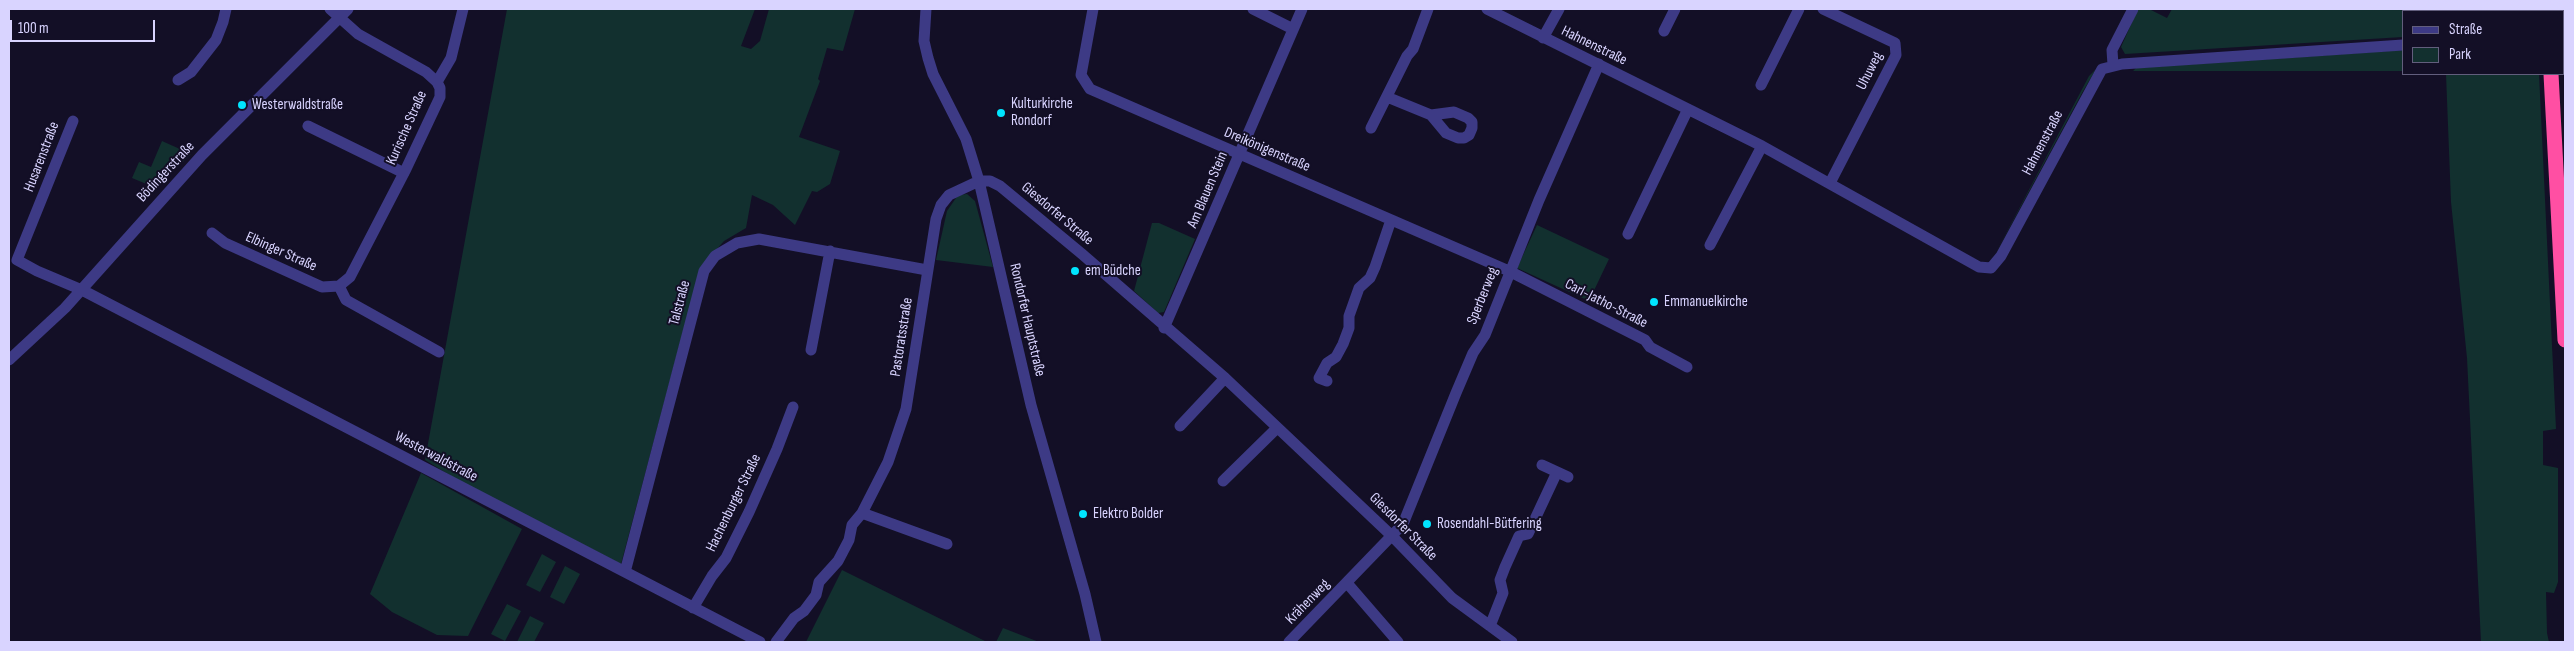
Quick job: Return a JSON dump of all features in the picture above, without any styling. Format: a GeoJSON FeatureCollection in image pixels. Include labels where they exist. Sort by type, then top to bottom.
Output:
{"type":"FeatureCollection","features":[{"type":"Feature","properties":{"kind":"highway"},"geometry":{"type":"LineString","coordinates":[[2551,75],[2565,340]]}},
{"type":"Feature","properties":{"kind":"street"},"geometry":{"type":"LineString","coordinates":[[178,80],[191,72],[216,40],[226,9]]}},
{"type":"Feature","properties":{"kind":"street","name":"Kurische Straße"},"geometry":{"type":"LineString","coordinates":[[330,9],[358,34],[426,72],[437,82],[440,96],[404,173],[350,277],[339,286]]}},
{"type":"Feature","properties":{"kind":"street","name":"Bödingerstraße"},"geometry":{"type":"LineString","coordinates":[[9,360],[66,308],[202,154],[348,9]]}},
{"type":"Feature","properties":{"kind":"street"},"geometry":{"type":"LineString","coordinates":[[437,82],[451,58],[463,9]]}},
{"type":"Feature","properties":{"kind":"street","name":"Rondorfer Hauptstraße"},"geometry":{"type":"LineString","coordinates":[[926,9],[924,41],[933,74],[966,139],[980,181],[1031,405],[1085,594],[1096,642]]}},
{"type":"Feature","properties":{"kind":"street","name":"Dreikönigenstraße"},"geometry":{"type":"LineString","coordinates":[[1093,9],[1081,75],[1090,89],[1509,272]]}},
{"type":"Feature","properties":{"kind":"street"},"geometry":{"type":"LineString","coordinates":[[1253,9],[1293,29]]}},
{"type":"Feature","properties":{"kind":"street","name":"Am Blauen Stein"},"geometry":{"type":"LineString","coordinates":[[1164,328],[1302,9]]}},
{"type":"Feature","properties":{"kind":"street"},"geometry":{"type":"LineString","coordinates":[[1371,128],[1407,56],[1413,49],[1428,9]]}},
{"type":"Feature","properties":{"kind":"street","name":"Hahnenstraße"},"geometry":{"type":"LineString","coordinates":[[1487,9],[1762,146],[1979,267],[1991,268],[2001,256],[2098,73],[2102,69],[2113,65]]}},
{"type":"Feature","properties":{"kind":"street"},"geometry":{"type":"LineString","coordinates":[[1543,38],[1559,9]]}},
{"type":"Feature","properties":{"kind":"street"},"geometry":{"type":"LineString","coordinates":[[1664,31],[1675,9]]}},
{"type":"Feature","properties":{"kind":"street"},"geometry":{"type":"LineString","coordinates":[[1761,85],[1799,9]]}},
{"type":"Feature","properties":{"kind":"street","name":"Uhuweg"},"geometry":{"type":"LineString","coordinates":[[1822,9],[1895,43],[1896,55],[1830,183]]}},
{"type":"Feature","properties":{"kind":"street"},"geometry":{"type":"LineString","coordinates":[[2133,9],[2112,50],[2113,65],[2402,45]]}},
{"type":"Feature","properties":{"kind":"street","name":"Sperberweg"},"geometry":{"type":"LineString","coordinates":[[1393,537],[1403,524],[1426,472],[1433,448],[1473,353],[1485,335],[1509,272],[1599,64]]}},
{"type":"Feature","properties":{"kind":"street"},"geometry":{"type":"LineString","coordinates":[[1387,97],[1430,115]]}},
{"type":"Feature","properties":{"kind":"street"},"geometry":{"type":"LineString","coordinates":[[1628,234],[1688,109]]}},
{"type":"Feature","properties":{"kind":"street","name":"Husarenstraße"},"geometry":{"type":"LineString","coordinates":[[17,260],[72,121]]}},
{"type":"Feature","properties":{"kind":"street"},"geometry":{"type":"LineString","coordinates":[[308,126],[404,173]]}},
{"type":"Feature","properties":{"kind":"street"},"geometry":{"type":"LineString","coordinates":[[1710,245],[1762,146]]}},
{"type":"Feature","properties":{"kind":"street","name":"Pastoratsstraße"},"geometry":{"type":"LineString","coordinates":[[776,642],[794,618],[804,611],[816,595],[819,582],[838,561],[849,540],[852,525],[862,513],[888,462],[906,409],[927,270],[941,205],[949,195],[964,186],[980,181]]}},
{"type":"Feature","properties":{"kind":"street","name":"Giesdorfer Straße"},"geometry":{"type":"LineString","coordinates":[[980,181],[990,181],[1000,186],[1082,254],[1164,328],[1224,378],[1393,537],[1452,598],[1512,642]]}},
{"type":"Feature","properties":{"kind":"street"},"geometry":{"type":"LineString","coordinates":[[1327,381],[1319,378],[1327,362],[1336,357],[1343,344],[1357,296],[1375,267],[1391,220]]}},
{"type":"Feature","properties":{"kind":"street","name":"Elbinger Straße"},"geometry":{"type":"LineString","coordinates":[[212,233],[225,243],[322,287],[339,286]]}},
{"type":"Feature","properties":{"kind":"street","name":"Talstraße"},"geometry":{"type":"LineString","coordinates":[[625,572],[704,271],[708,264],[725,249],[746,240],[759,239],[927,270]]}},
{"type":"Feature","properties":{"kind":"street"},"geometry":{"type":"LineString","coordinates":[[811,350],[830,251]]}},
{"type":"Feature","properties":{"kind":"street","name":"Westerwaldstraße"},"geometry":{"type":"LineString","coordinates":[[17,260],[37,272],[82,290],[760,642]]}},
{"type":"Feature","properties":{"kind":"street","name":"Carl-Jatho-Straße"},"geometry":{"type":"LineString","coordinates":[[1509,272],[1644,340],[1650,347],[1687,367]]}},
{"type":"Feature","properties":{"kind":"street"},"geometry":{"type":"LineString","coordinates":[[339,286],[346,300],[439,352]]}},
{"type":"Feature","properties":{"kind":"street"},"geometry":{"type":"LineString","coordinates":[[1180,426],[1224,378]]}},
{"type":"Feature","properties":{"kind":"street","name":"Hachenburger Straße"},"geometry":{"type":"LineString","coordinates":[[693,608],[712,576],[726,558],[741,528],[777,449],[793,407]]}},
{"type":"Feature","properties":{"kind":"street"},"geometry":{"type":"LineString","coordinates":[[1223,481],[1277,428]]}},
{"type":"Feature","properties":{"kind":"street"},"geometry":{"type":"LineString","coordinates":[[1542,465],[1568,476]]}},
{"type":"Feature","properties":{"kind":"street"},"geometry":{"type":"LineString","coordinates":[[1490,626],[1503,593],[1500,580],[1515,544],[1519,536],[1528,534],[1557,472]]}},
{"type":"Feature","properties":{"kind":"street"},"geometry":{"type":"LineString","coordinates":[[862,513],[946,544]]}},
{"type":"Feature","properties":{"kind":"street","name":"Krähenweg"},"geometry":{"type":"LineString","coordinates":[[1290,642],[1393,537]]}},
{"type":"Feature","properties":{"kind":"street","name":"Krähenweg"},"geometry":{"type":"LineString","coordinates":[[1347,583],[1398,642]]}},
{"type":"Feature","properties":{"kind":"green space"},"geometry":{"type":"Polygon","coordinates":[[[507,9],[755,9],[741,46],[751,49],[760,41],[769,9],[855,9],[843,51],[827,48],[818,79],[820,81],[799,137],[840,151],[830,184],[817,192],[812,191],[795,225],[773,205],[752,195],[746,228],[724,241],[700,268],[621,564],[456,479],[425,460],[507,9]]]}},
{"type":"Feature","properties":{"kind":"green space"},"geometry":{"type":"Polygon","coordinates":[[[2138,9],[2149,9],[2167,18],[2172,9],[2534,9],[2402,10],[2402,37],[2125,54],[2121,47],[2138,9]]]}},
{"type":"Feature","properties":{"kind":"green space"},"geometry":{"type":"Polygon","coordinates":[[[2402,50],[2402,71],[2133,71],[2136,68],[2402,50]]]}},
{"type":"Feature","properties":{"kind":"green space"},"geometry":{"type":"Polygon","coordinates":[[[2096,69],[2082,93],[1993,258],[2089,76],[2096,69]]]}},
{"type":"Feature","properties":{"kind":"green space"},"geometry":{"type":"Polygon","coordinates":[[[2446,75],[2539,75],[2556,429],[2543,431],[2543,465],[2558,468],[2558,582],[2554,593],[2546,592],[2549,642],[2481,642],[2467,358],[2451,202],[2446,75]]]}},
{"type":"Feature","properties":{"kind":"green space"},"geometry":{"type":"Polygon","coordinates":[[[162,141],[191,154],[156,188],[132,178],[139,162],[151,167],[162,141]]]}},
{"type":"Feature","properties":{"kind":"green space"},"geometry":{"type":"Polygon","coordinates":[[[967,194],[975,201],[993,267],[936,260],[947,211],[958,195],[967,194]]]}},
{"type":"Feature","properties":{"kind":"green space"},"geometry":{"type":"Polygon","coordinates":[[[1152,223],[1159,223],[1195,239],[1164,312],[1158,313],[1134,291],[1152,223]]]}},
{"type":"Feature","properties":{"kind":"green space"},"geometry":{"type":"Polygon","coordinates":[[[1537,225],[1609,259],[1589,301],[1517,268],[1537,225]]]}},
{"type":"Feature","properties":{"kind":"green space"},"geometry":{"type":"Polygon","coordinates":[[[421,473],[522,529],[468,636],[437,635],[392,612],[370,594],[421,473]]]}},
{"type":"Feature","properties":{"kind":"green space"},"geometry":{"type":"Polygon","coordinates":[[[542,554],[556,562],[540,592],[526,585],[542,554]]]}},
{"type":"Feature","properties":{"kind":"green space"},"geometry":{"type":"Polygon","coordinates":[[[565,566],[580,574],[564,604],[550,597],[565,566]]]}},
{"type":"Feature","properties":{"kind":"green space"},"geometry":{"type":"Polygon","coordinates":[[[842,570],[987,642],[806,642],[842,570]]]}},
{"type":"Feature","properties":{"kind":"green space"},"geometry":{"type":"Polygon","coordinates":[[[507,604],[521,611],[505,641],[491,634],[507,604]]]}},
{"type":"Feature","properties":{"kind":"green space"},"geometry":{"type":"Polygon","coordinates":[[[530,616],[544,623],[534,642],[517,642],[530,616]]]}},
{"type":"Feature","properties":{"kind":"green space"},"geometry":{"type":"Polygon","coordinates":[[[1003,628],[1039,642],[996,642],[1003,628]]]}},
{"type":"Feature","properties":{"kind":"place","name":"Westerwaldstraße"},"geometry":{"type":"Point","coordinates":[242,105]}},
{"type":"Feature","properties":{"kind":"place","name":"Kulturkirche Rondorf"},"geometry":{"type":"Point","coordinates":[1001,113]}},
{"type":"Feature","properties":{"kind":"place","name":"em Büdche"},"geometry":{"type":"Point","coordinates":[1075,271]}},
{"type":"Feature","properties":{"kind":"place","name":"Emmanuelkirche"},"geometry":{"type":"Point","coordinates":[1654,302]}},
{"type":"Feature","properties":{"kind":"place","name":"Elektro Bolder"},"geometry":{"type":"Point","coordinates":[1083,514]}},
{"type":"Feature","properties":{"kind":"place","name":"Rosendahl-Bütfering"},"geometry":{"type":"Point","coordinates":[1427,524]}}]}
